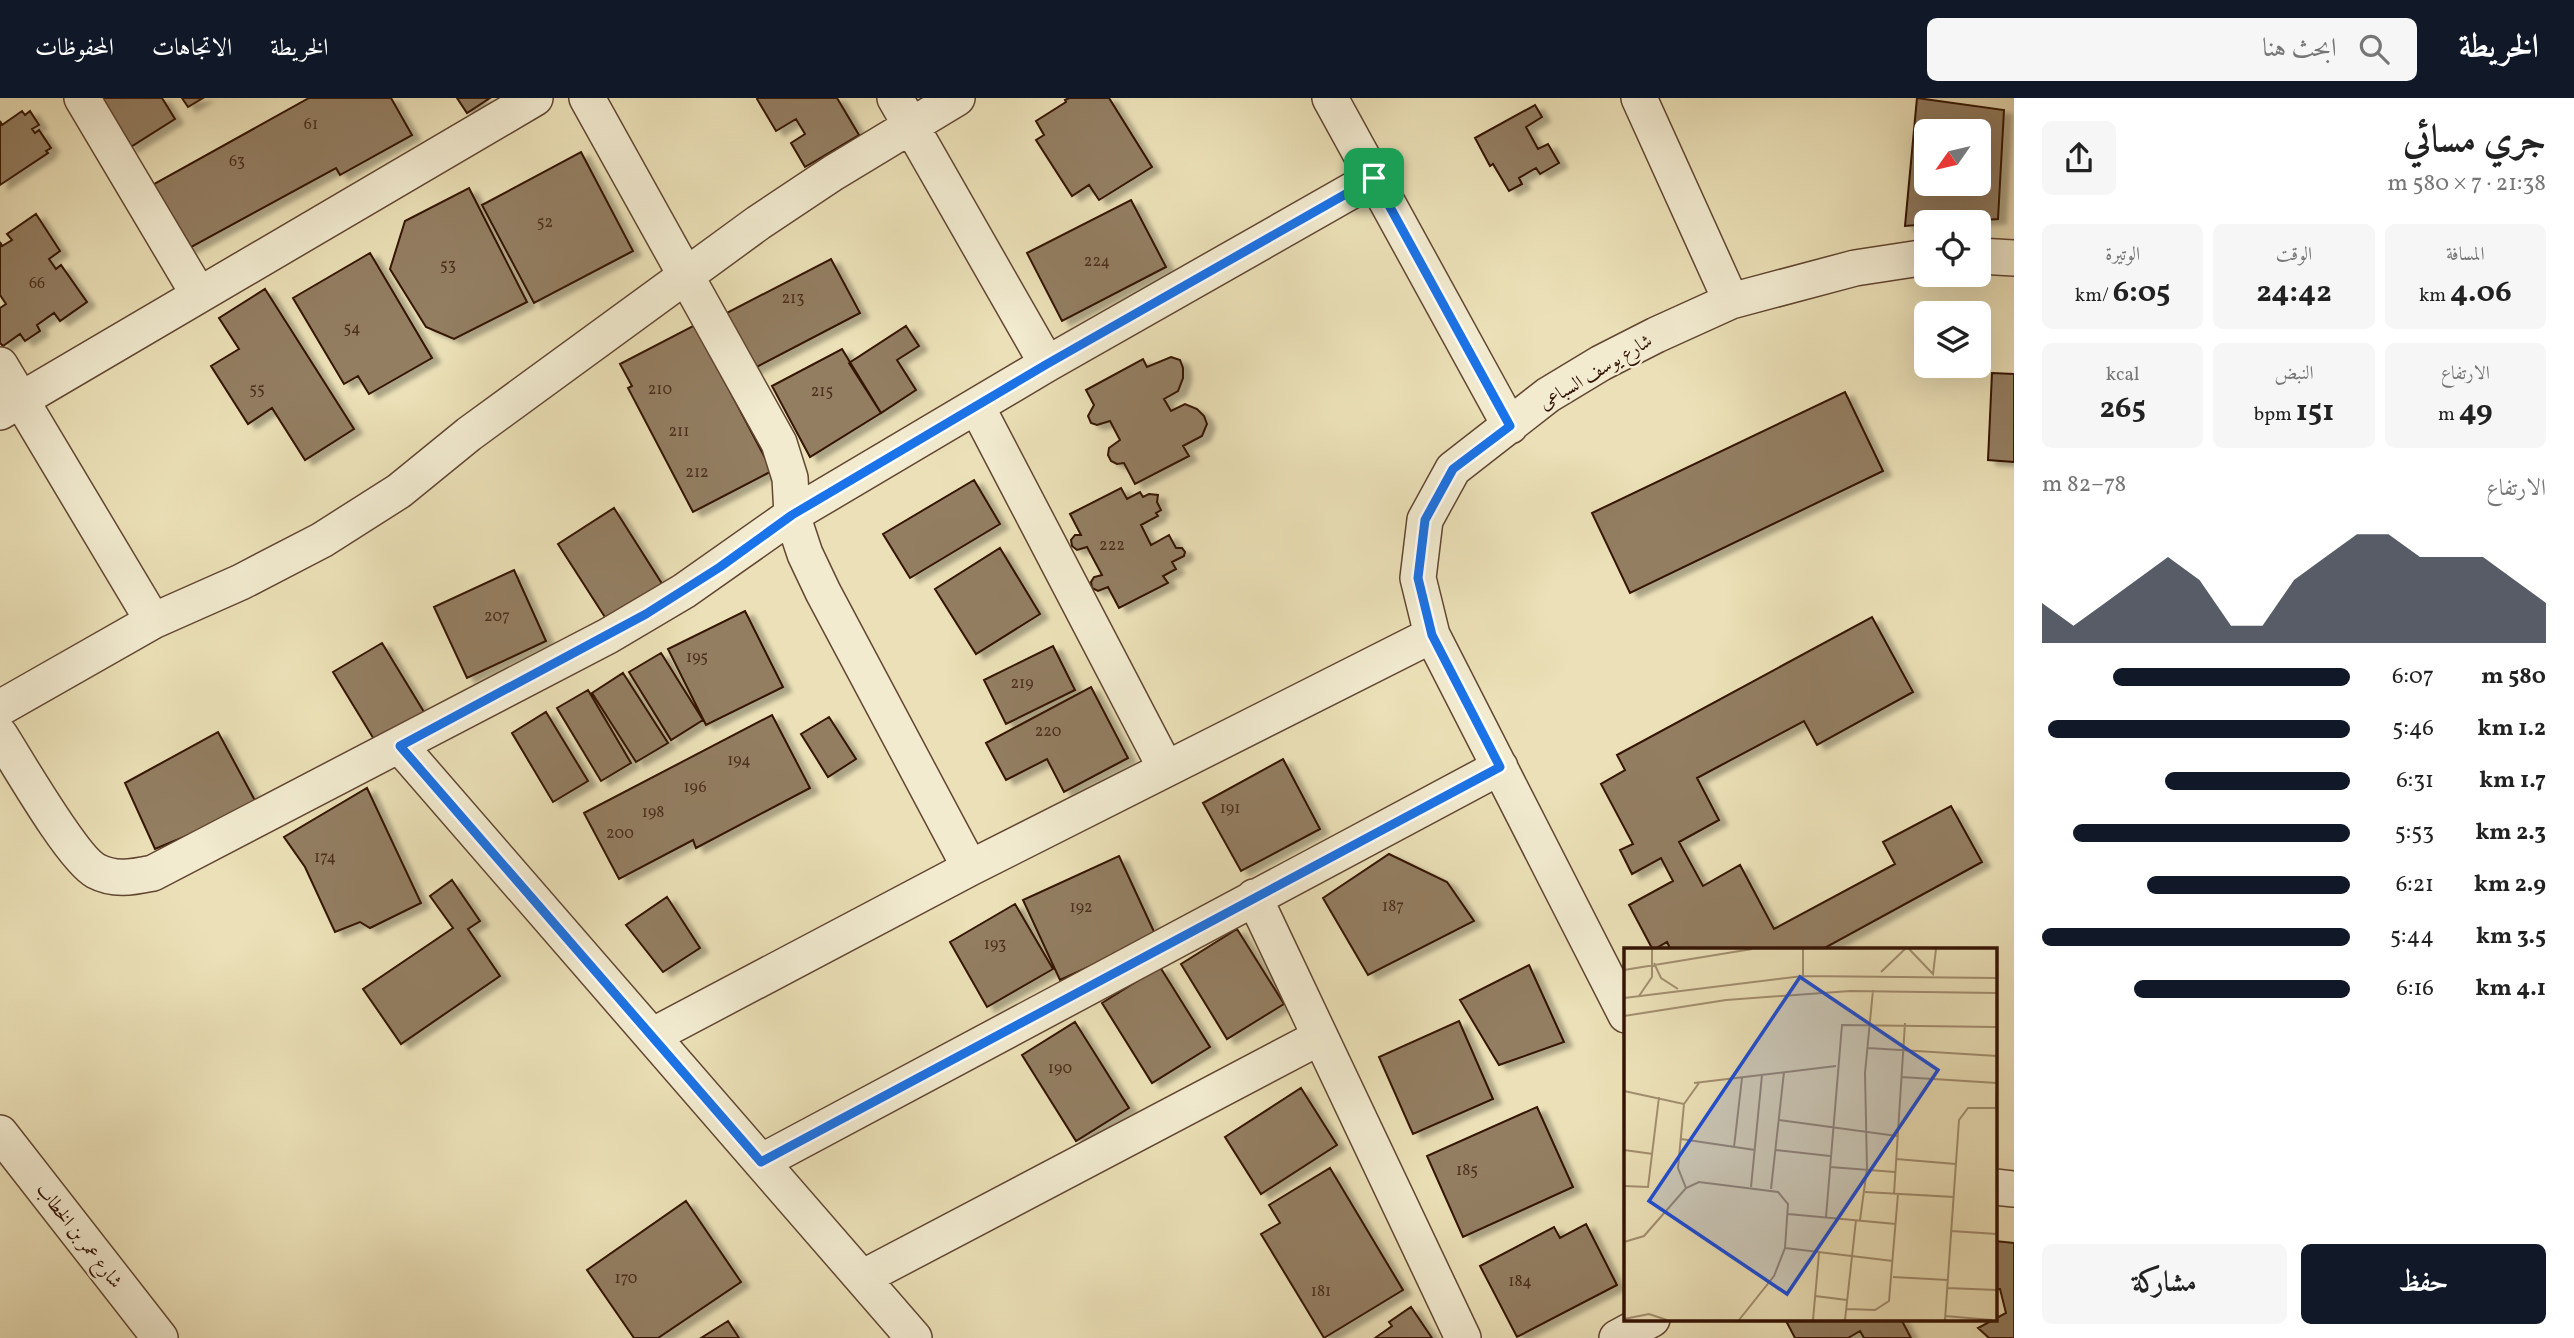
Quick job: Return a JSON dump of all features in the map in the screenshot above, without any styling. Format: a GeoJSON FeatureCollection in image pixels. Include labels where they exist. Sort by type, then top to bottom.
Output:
{"type":"FeatureCollection","features":[{"type":"Feature","properties":{"kind":"street"},"geometry":{"type":"LineString","coordinates":[[82,98],[199,295]]}},
{"type":"Feature","properties":{"kind":"street"},"geometry":{"type":"LineString","coordinates":[[10,406],[535,98]]}},
{"type":"Feature","properties":{"kind":"street"},"geometry":{"type":"LineString","coordinates":[[587,98],[779,443],[790,478],[792,515],[805,554],[970,868]]}},
{"type":"Feature","properties":{"kind":"street"},"geometry":{"type":"LineString","coordinates":[[0,708],[153,621],[241,582],[322,540],[399,491],[684,276],[832,173],[902,111],[957,98]]}},
{"type":"Feature","properties":{"kind":"street"},"geometry":{"type":"LineString","coordinates":[[1330,98],[1510,426]]}},
{"type":"Feature","properties":{"kind":"street"},"geometry":{"type":"LineString","coordinates":[[1639,98],[1731,302]]}},
{"type":"Feature","properties":{"kind":"street"},"geometry":{"type":"LineString","coordinates":[[902,111],[1047,364]]}},
{"type":"Feature","properties":{"kind":"street"},"geometry":{"type":"LineString","coordinates":[[0,735],[73,848],[95,870],[124,879],[153,873],[400,746],[646,614],[720,567],[792,515],[1047,364],[1374,178]]}},
{"type":"Feature","properties":{"kind":"street"},"geometry":{"type":"LineString","coordinates":[[1991,257],[2014,258]]}},
{"type":"Feature","properties":{"kind":"street","name":"شارع يوسف السباعى"},"geometry":{"type":"LineString","coordinates":[[1624,1011],[1432,635],[1418,578],[1425,520],[1453,469],[1548,395],[1601,363],[1731,302],[1855,268],[1914,259]]}},
{"type":"Feature","properties":{"kind":"street"},"geometry":{"type":"LineString","coordinates":[[0,365],[10,406],[153,621]]}},
{"type":"Feature","properties":{"kind":"street"},"geometry":{"type":"LineString","coordinates":[[976,407],[1166,769]]}},
{"type":"Feature","properties":{"kind":"street"},"geometry":{"type":"LineString","coordinates":[[652,1036],[970,868],[1432,635]]}},
{"type":"Feature","properties":{"kind":"street"},"geometry":{"type":"LineString","coordinates":[[400,746],[914,1338]]}},
{"type":"Feature","properties":{"kind":"street"},"geometry":{"type":"LineString","coordinates":[[761,1162],[1500,767]]}},
{"type":"Feature","properties":{"kind":"street"},"geometry":{"type":"LineString","coordinates":[[1254,897],[1463,1338]]}},
{"type":"Feature","properties":{"kind":"street"},"geometry":{"type":"LineString","coordinates":[[862,1279],[1320,1037]]}},
{"type":"Feature","properties":{"kind":"street","name":"شارع عمر بن الخطاب"},"geometry":{"type":"LineString","coordinates":[[0,1133],[160,1338]]}},
{"type":"Feature","properties":{"kind":"street"},"geometry":{"type":"LineString","coordinates":[[1996,1186],[2014,1189]]}},
{"type":"Feature","properties":{"kind":"street"},"geometry":{"type":"LineString","coordinates":[[1617,1338],[1650,1320]]}},
{"type":"Feature","properties":{"kind":"building"},"geometry":{"type":"Polygon","coordinates":[[[98,98],[162,98],[175,119],[129,148],[98,98]]]}},
{"type":"Feature","properties":{"kind":"building"},"geometry":{"type":"Polygon","coordinates":[[[182,98],[203,98],[188,107],[182,98]]]}},
{"type":"Feature","properties":{"kind":"building"},"geometry":{"type":"Polygon","coordinates":[[[309,98],[391,98],[412,135],[340,175],[336,168],[184,251],[149,187],[309,98]]]}},
{"type":"Feature","properties":{"kind":"building"},"geometry":{"type":"Polygon","coordinates":[[[457,98],[490,98],[467,113],[457,98]]]}},
{"type":"Feature","properties":{"kind":"building"},"geometry":{"type":"Polygon","coordinates":[[[758,98],[837,98],[859,135],[805,167],[791,143],[805,134],[796,119],[776,131],[758,98]]]}},
{"type":"Feature","properties":{"kind":"building"},"geometry":{"type":"Polygon","coordinates":[[[1069,98],[1109,98],[1152,167],[1099,200],[1089,185],[1072,196],[1036,140],[1044,135],[1036,121],[1069,98]]]}},
{"type":"Feature","properties":{"kind":"building"},"geometry":{"type":"Polygon","coordinates":[[[1917,98],[2004,110],[1998,219],[1991,220],[1991,210],[1914,210],[1914,225],[1905,226],[1914,130],[1914,196],[1992,196],[1992,119],[1915,119],[1917,98]]]}},
{"type":"Feature","properties":{"kind":"building"},"geometry":{"type":"Polygon","coordinates":[[[1535,105],[1542,117],[1526,127],[1538,149],[1548,144],[1559,163],[1540,174],[1536,168],[1519,178],[1522,184],[1509,191],[1493,164],[1490,166],[1475,138],[1535,105]]]}},
{"type":"Feature","properties":{"kind":"building"},"geometry":{"type":"Polygon","coordinates":[[[22,111],[25,115],[30,111],[39,125],[32,129],[35,133],[39,130],[51,148],[46,151],[48,153],[0,185],[0,121],[2,125],[22,111]]]}},
{"type":"Feature","properties":{"kind":"building"},"geometry":{"type":"Polygon","coordinates":[[[581,152],[633,251],[534,303],[482,205],[581,152]]]}},
{"type":"Feature","properties":{"kind":"building"},"geometry":{"type":"Polygon","coordinates":[[[469,188],[527,302],[454,339],[426,327],[390,269],[405,221],[469,188]]]}},
{"type":"Feature","properties":{"kind":"building"},"geometry":{"type":"Polygon","coordinates":[[[1131,200],[1166,267],[1062,321],[1027,253],[1131,200]]]}},
{"type":"Feature","properties":{"kind":"building"},"geometry":{"type":"Polygon","coordinates":[[[36,214],[60,251],[49,259],[56,269],[61,265],[87,302],[60,321],[54,313],[37,325],[40,331],[25,341],[20,334],[3,346],[0,343],[0,308],[6,304],[0,295],[0,242],[2,246],[12,240],[7,234],[36,214]]]}},
{"type":"Feature","properties":{"kind":"building"},"geometry":{"type":"Polygon","coordinates":[[[370,253],[432,358],[369,394],[358,376],[344,384],[293,298],[370,253]]]}},
{"type":"Feature","properties":{"kind":"building"},"geometry":{"type":"Polygon","coordinates":[[[831,259],[860,313],[749,371],[721,316],[831,259]]]}},
{"type":"Feature","properties":{"kind":"building"},"geometry":{"type":"Polygon","coordinates":[[[265,289],[354,429],[305,460],[272,408],[248,424],[211,366],[239,349],[219,318],[265,289]]]}},
{"type":"Feature","properties":{"kind":"building"},"geometry":{"type":"Polygon","coordinates":[[[695,325],[772,471],[693,512],[628,388],[632,386],[620,364],[695,325]]]}},
{"type":"Feature","properties":{"kind":"building"},"geometry":{"type":"Polygon","coordinates":[[[906,326],[919,346],[897,360],[916,390],[881,413],[849,363],[906,326]]]}},
{"type":"Feature","properties":{"kind":"building"},"geometry":{"type":"Polygon","coordinates":[[[842,349],[881,413],[810,457],[772,386],[842,349]]]}},
{"type":"Feature","properties":{"kind":"building"},"geometry":{"type":"Polygon","coordinates":[[[1171,357],[1180,360],[1183,378],[1178,391],[1164,399],[1171,411],[1185,404],[1197,409],[1207,424],[1202,436],[1183,446],[1189,456],[1135,484],[1124,463],[1111,461],[1108,455],[1109,448],[1120,440],[1110,421],[1097,425],[1091,423],[1088,416],[1094,405],[1086,390],[1143,359],[1147,367],[1171,357]]]}},
{"type":"Feature","properties":{"kind":"building"},"geometry":{"type":"Polygon","coordinates":[[[1992,373],[2014,374],[2014,462],[1988,460],[1992,373]]]}},
{"type":"Feature","properties":{"kind":"building"},"geometry":{"type":"Polygon","coordinates":[[[1845,392],[1883,471],[1630,593],[1592,513],[1845,392]]]}},
{"type":"Feature","properties":{"kind":"building"},"geometry":{"type":"Polygon","coordinates":[[[974,480],[1000,524],[910,578],[883,534],[974,480]]]}},
{"type":"Feature","properties":{"kind":"building"},"geometry":{"type":"Polygon","coordinates":[[[1121,488],[1127,499],[1140,492],[1143,497],[1149,494],[1158,495],[1157,502],[1161,510],[1156,513],[1158,516],[1141,525],[1151,545],[1169,535],[1176,548],[1182,548],[1185,552],[1184,556],[1172,562],[1176,569],[1163,576],[1168,583],[1119,608],[1108,587],[1098,591],[1092,588],[1094,577],[1102,575],[1087,547],[1077,550],[1072,546],[1071,540],[1075,535],[1081,535],[1070,514],[1121,488]]]}},
{"type":"Feature","properties":{"kind":"building"},"geometry":{"type":"Polygon","coordinates":[[[614,508],[666,590],[610,625],[558,544],[614,508]]]}},
{"type":"Feature","properties":{"kind":"building"},"geometry":{"type":"Polygon","coordinates":[[[1000,548],[1040,614],[976,654],[935,589],[1000,548]]]}},
{"type":"Feature","properties":{"kind":"building"},"geometry":{"type":"Polygon","coordinates":[[[514,570],[546,641],[467,678],[434,607],[514,570]]]}},
{"type":"Feature","properties":{"kind":"building"},"geometry":{"type":"Polygon","coordinates":[[[745,611],[783,687],[706,725],[668,649],[745,611]]]}},
{"type":"Feature","properties":{"kind":"building"},"geometry":{"type":"Polygon","coordinates":[[[1872,617],[1913,692],[1817,745],[1804,721],[1697,778],[1719,820],[1679,842],[1703,886],[1740,865],[1774,929],[1895,864],[1883,842],[1951,806],[1982,862],[1825,948],[1670,948],[1667,942],[1652,948],[1629,905],[1673,881],[1661,858],[1632,874],[1620,850],[1633,844],[1601,784],[1625,770],[1617,755],[1872,617]]]}},
{"type":"Feature","properties":{"kind":"building"},"geometry":{"type":"Polygon","coordinates":[[[382,643],[424,712],[375,741],[333,672],[382,643]]]}},
{"type":"Feature","properties":{"kind":"building"},"geometry":{"type":"Polygon","coordinates":[[[1053,646],[1075,690],[1006,724],[984,680],[1053,646]]]}},
{"type":"Feature","properties":{"kind":"building"},"geometry":{"type":"Polygon","coordinates":[[[661,653],[703,720],[671,740],[629,672],[661,653]]]}},
{"type":"Feature","properties":{"kind":"building"},"geometry":{"type":"Polygon","coordinates":[[[623,673],[668,743],[636,762],[592,693],[623,673]]]}},
{"type":"Feature","properties":{"kind":"building"},"geometry":{"type":"Polygon","coordinates":[[[1091,687],[1128,758],[1064,792],[1047,759],[1006,780],[986,743],[1091,687]]]}},
{"type":"Feature","properties":{"kind":"building"},"geometry":{"type":"Polygon","coordinates":[[[588,690],[631,763],[601,781],[557,708],[588,690]]]}},
{"type":"Feature","properties":{"kind":"building"},"geometry":{"type":"Polygon","coordinates":[[[546,712],[588,781],[553,802],[512,733],[546,712]]]}},
{"type":"Feature","properties":{"kind":"building"},"geometry":{"type":"Polygon","coordinates":[[[772,715],[810,788],[696,848],[693,840],[619,879],[584,813],[772,715]]]}},
{"type":"Feature","properties":{"kind":"building"},"geometry":{"type":"Polygon","coordinates":[[[829,717],[856,759],[828,777],[801,734],[829,717]]]}},
{"type":"Feature","properties":{"kind":"building"},"geometry":{"type":"Polygon","coordinates":[[[218,732],[258,806],[155,849],[125,783],[218,732]]]}},
{"type":"Feature","properties":{"kind":"building"},"geometry":{"type":"Polygon","coordinates":[[[1283,759],[1320,829],[1241,871],[1203,803],[1283,759]]]}},
{"type":"Feature","properties":{"kind":"building"},"geometry":{"type":"Polygon","coordinates":[[[367,788],[421,903],[370,928],[360,922],[335,932],[305,867],[284,837],[367,788]]]}},
{"type":"Feature","properties":{"kind":"building"},"geometry":{"type":"Polygon","coordinates":[[[1389,854],[1447,882],[1474,921],[1368,975],[1323,898],[1389,854]]]}},
{"type":"Feature","properties":{"kind":"building"},"geometry":{"type":"Polygon","coordinates":[[[1119,856],[1156,936],[1060,980],[1023,900],[1119,856]]]}},
{"type":"Feature","properties":{"kind":"building"},"geometry":{"type":"Polygon","coordinates":[[[452,880],[480,921],[468,929],[500,976],[401,1044],[363,989],[453,928],[430,896],[452,880]]]}},
{"type":"Feature","properties":{"kind":"building"},"geometry":{"type":"Polygon","coordinates":[[[667,897],[700,948],[663,972],[626,925],[667,897]]]}},
{"type":"Feature","properties":{"kind":"building"},"geometry":{"type":"Polygon","coordinates":[[[1015,904],[1053,969],[987,1007],[950,942],[1015,904]]]}},
{"type":"Feature","properties":{"kind":"building"},"geometry":{"type":"Polygon","coordinates":[[[1237,929],[1284,1004],[1227,1039],[1181,964],[1237,929]]]}},
{"type":"Feature","properties":{"kind":"building"},"geometry":{"type":"Polygon","coordinates":[[[1529,965],[1564,1042],[1499,1065],[1460,1000],[1529,965]]]}},
{"type":"Feature","properties":{"kind":"building"},"geometry":{"type":"Polygon","coordinates":[[[1160,967],[1210,1047],[1152,1083],[1102,1003],[1160,967]]]}},
{"type":"Feature","properties":{"kind":"building"},"geometry":{"type":"Polygon","coordinates":[[[1459,1021],[1493,1099],[1413,1134],[1379,1057],[1459,1021]]]}},
{"type":"Feature","properties":{"kind":"building"},"geometry":{"type":"Polygon","coordinates":[[[1075,1022],[1129,1108],[1076,1141],[1022,1055],[1075,1022]]]}},
{"type":"Feature","properties":{"kind":"building"},"geometry":{"type":"Polygon","coordinates":[[[1301,1088],[1337,1145],[1261,1194],[1225,1137],[1301,1088]]]}},
{"type":"Feature","properties":{"kind":"building"},"geometry":{"type":"Polygon","coordinates":[[[1537,1107],[1573,1187],[1463,1237],[1427,1156],[1537,1107]]]}},
{"type":"Feature","properties":{"kind":"building"},"geometry":{"type":"Polygon","coordinates":[[[1330,1168],[1403,1290],[1324,1338],[1261,1234],[1280,1223],[1269,1205],[1330,1168]]]}},
{"type":"Feature","properties":{"kind":"building"},"geometry":{"type":"Polygon","coordinates":[[[686,1201],[741,1282],[658,1338],[634,1338],[587,1270],[686,1201]]]}},
{"type":"Feature","properties":{"kind":"building"},"geometry":{"type":"Polygon","coordinates":[[[1586,1224],[1617,1285],[1517,1337],[1480,1266],[1554,1227],[1560,1238],[1586,1224]]]}},
{"type":"Feature","properties":{"kind":"building"},"geometry":{"type":"Polygon","coordinates":[[[1996,1241],[2014,1243],[2014,1338],[1989,1338],[1978,1328],[2006,1313],[2000,1289],[1996,1289],[1996,1241]]]}},
{"type":"Feature","properties":{"kind":"building"},"geometry":{"type":"Polygon","coordinates":[[[1411,1307],[1432,1338],[1375,1338],[1392,1326],[1389,1322],[1411,1307]]]}},
{"type":"Feature","properties":{"kind":"building"},"geometry":{"type":"Polygon","coordinates":[[[1786,1320],[1902,1320],[1911,1338],[1864,1338],[1860,1331],[1848,1338],[1795,1338],[1786,1320]]]}},
{"type":"Feature","properties":{"kind":"building"},"geometry":{"type":"Polygon","coordinates":[[[728,1321],[739,1338],[701,1338],[728,1321]]]}},
{"type":"Feature","properties":{"kind":"route"},"geometry":{"type":"LineString","coordinates":[[1374,178],[1510,426],[1453,469],[1425,520],[1418,578],[1432,635],[1500,767],[761,1162],[400,746],[646,614],[720,567],[792,515],[1047,364],[1374,178]]}}]}
